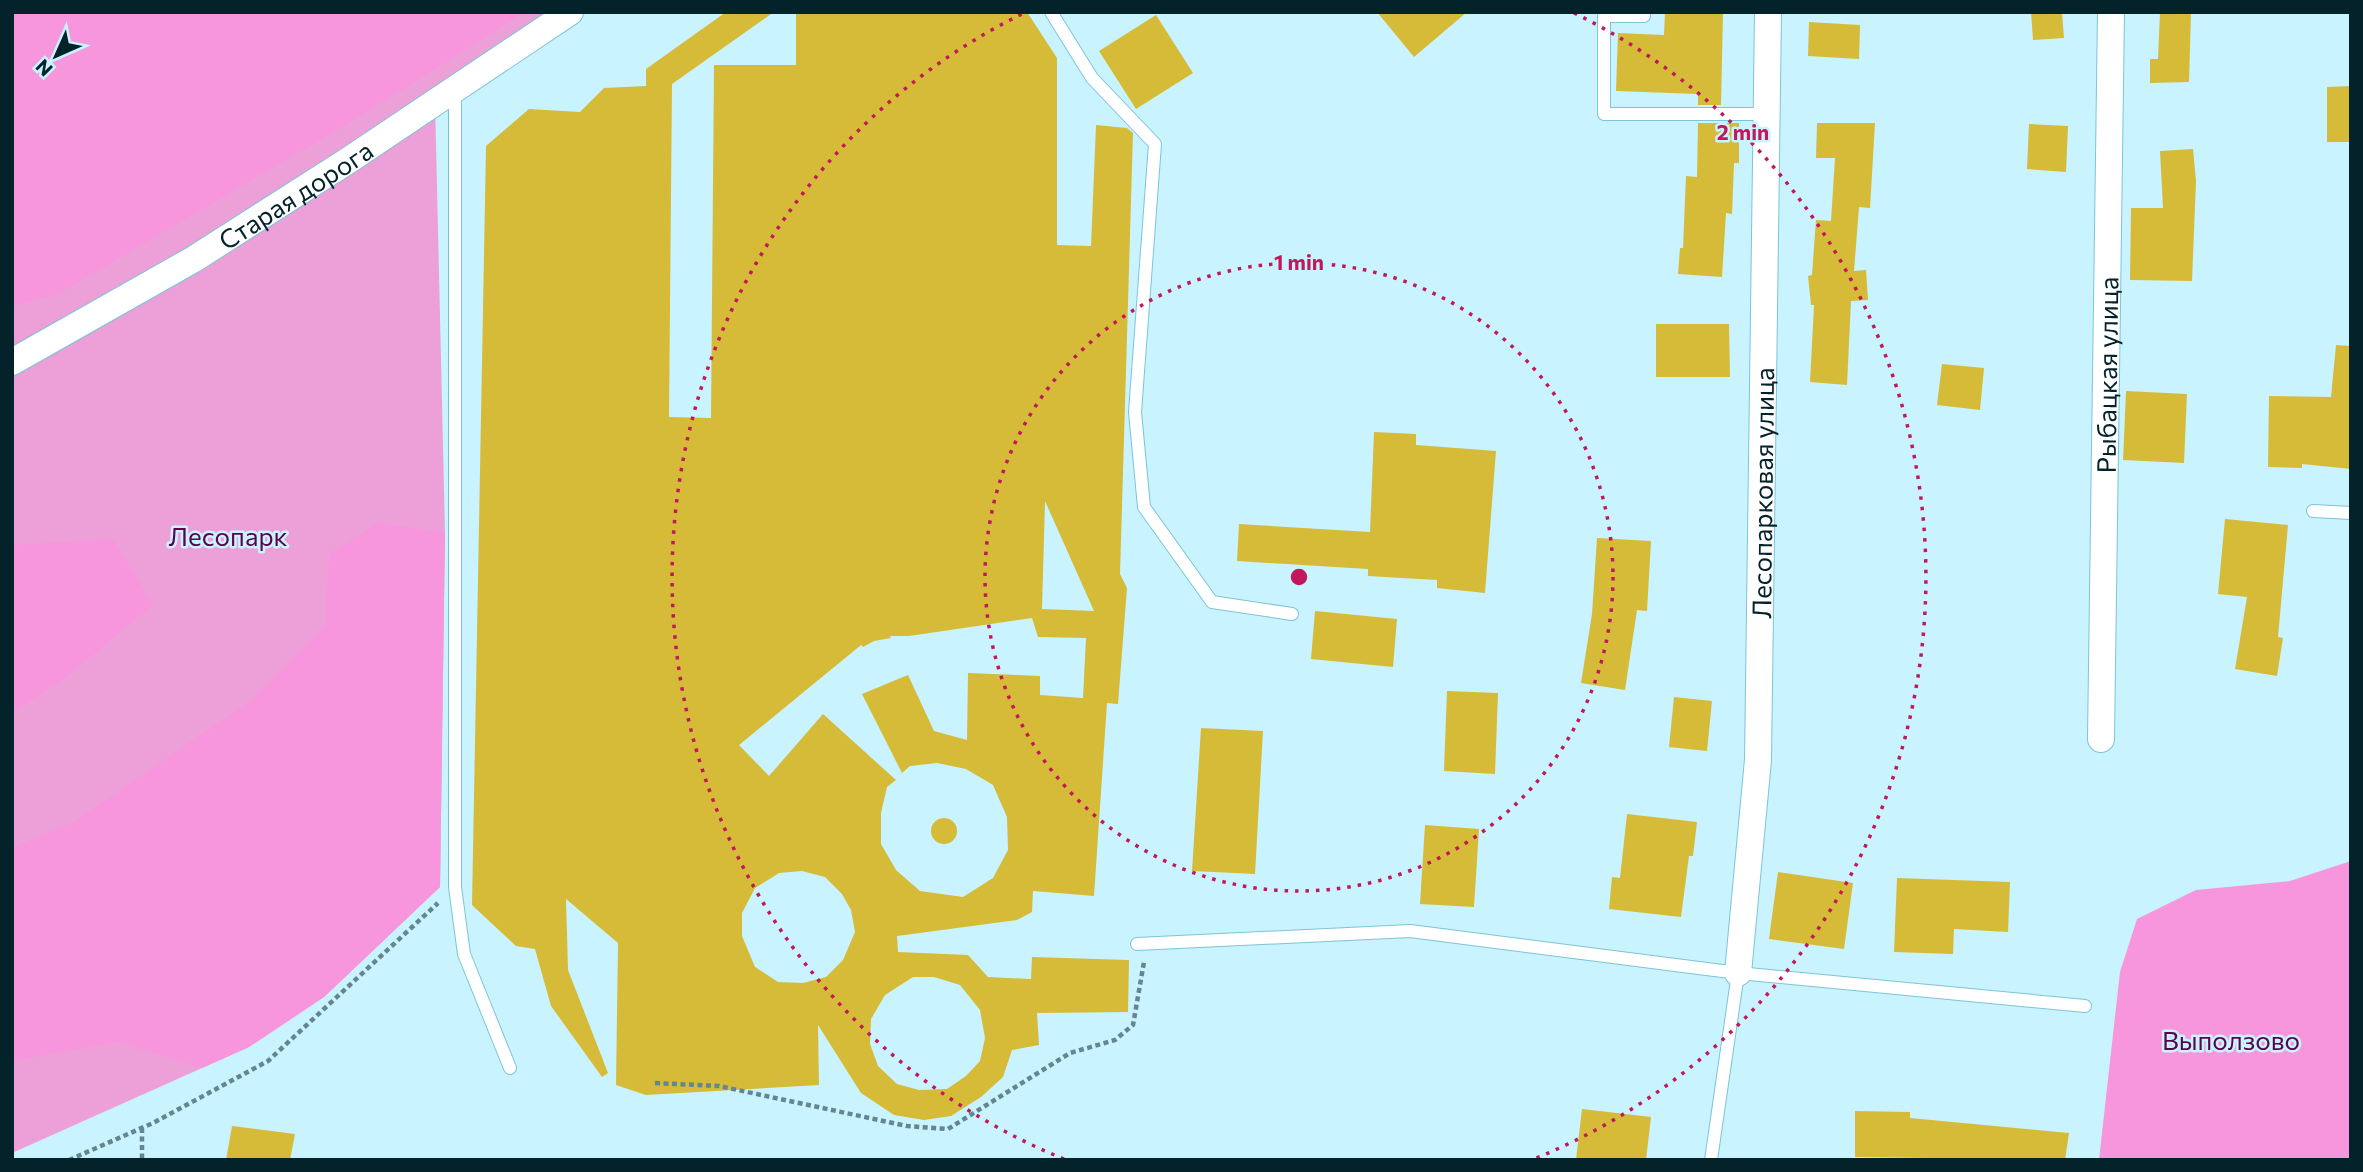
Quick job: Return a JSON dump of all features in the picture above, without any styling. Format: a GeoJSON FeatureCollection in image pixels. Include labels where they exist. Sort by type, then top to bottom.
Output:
{"type":"FeatureCollection","features":[{"type":"Feature","properties":{"kind":"street","name":"Старая дорога"},"geometry":{"type":"LineString","coordinates":[[12,362],[194,259],[349,160],[455,86],[570,12]]}},
{"type":"Feature","properties":{"kind":"street","name":"Лесопарковая улица"},"geometry":{"type":"LineString","coordinates":[[1738,973],[1758,760],[1768,12]]}},
{"type":"Feature","properties":{"kind":"street","name":"Рыбацкая улица"},"geometry":{"type":"LineString","coordinates":[[2101,739],[2111,12]]}},
{"type":"Feature","properties":{"kind":"lane"},"geometry":{"type":"LineString","coordinates":[[1051,12],[1092,78],[1155,144],[1135,412],[1144,507],[1212,602],[1292,614]]}},
{"type":"Feature","properties":{"kind":"lane"},"geometry":{"type":"LineString","coordinates":[[1644,12],[1644,16],[1604,16],[1604,114],[1768,114]]}},
{"type":"Feature","properties":{"kind":"lane"},"geometry":{"type":"LineString","coordinates":[[455,86],[455,887],[464,954],[510,1068]]}},
{"type":"Feature","properties":{"kind":"lane"},"geometry":{"type":"LineString","coordinates":[[2312,511],[2351,513]]}},
{"type":"Feature","properties":{"kind":"lane"},"geometry":{"type":"LineString","coordinates":[[1141,944],[1410,932],[1738,973],[2085,1006]]}},
{"type":"Feature","properties":{"kind":"lane"},"geometry":{"type":"LineString","coordinates":[[1712,1160],[1738,973]]}},
{"type":"Feature","properties":{"kind":"path"},"geometry":{"type":"LineString","coordinates":[[69,1160],[142,1128],[268,1061],[455,887]]}},
{"type":"Feature","properties":{"kind":"path"},"geometry":{"type":"LineString","coordinates":[[655,1083],[719,1086],[907,1126],[948,1129],[1070,1053],[1115,1040],[1133,1025],[1141,944]]}},
{"type":"Feature","properties":{"kind":"path"},"geometry":{"type":"LineString","coordinates":[[142,1128],[142,1160]]}},
{"type":"Feature","properties":{"kind":"green space","name":"Лесопарк"},"geometry":{"type":"Polygon","coordinates":[[[12,12],[563,12],[435,100],[445,533],[440,887],[324,997],[249,1047],[12,1153],[12,12]]]}},
{"type":"Feature","properties":{"kind":"green space"},"geometry":{"type":"Polygon","coordinates":[[[12,12],[525,12],[352,121],[58,294],[12,306],[12,12]]]}},
{"type":"Feature","properties":{"kind":"green space"},"geometry":{"type":"Polygon","coordinates":[[[378,523],[445,533],[440,887],[324,997],[249,1047],[202,1068],[118,1042],[12,1061],[12,848],[72,823],[252,700],[326,625],[329,554],[378,523]]]}},
{"type":"Feature","properties":{"kind":"green space"},"geometry":{"type":"Polygon","coordinates":[[[113,539],[153,605],[60,682],[12,712],[12,545],[113,539]]]}},
{"type":"Feature","properties":{"kind":"green space","name":"Выползово"},"geometry":{"type":"Polygon","coordinates":[[[2351,861],[2351,1160],[2099,1160],[2120,972],[2137,919],[2196,890],[2290,881],[2351,861]]]}},
{"type":"Feature","properties":{"kind":"building"},"geometry":{"type":"Polygon","coordinates":[[[726,12],[774,12],[672,84],[669,417],[711,418],[714,65],[796,65],[796,12],[1027,12],[1057,58],[1057,245],[1091,246],[1096,125],[1127,128],[1133,133],[1120,574],[1127,588],[1118,704],[1107,703],[1094,896],[1033,891],[1032,912],[1017,920],[897,936],[898,952],[968,955],[988,977],[1031,979],[1032,957],[1129,960],[1128,1012],[1037,1013],[1039,1045],[1012,1050],[1003,1077],[981,1097],[951,1116],[924,1120],[894,1115],[861,1093],[818,1025],[819,1085],[646,1095],[616,1085],[618,943],[566,899],[568,970],[608,1073],[602,1077],[551,1006],[535,949],[516,946],[472,905],[486,146],[529,109],[580,112],[604,88],[646,86],[646,69],[726,12]],[[1045,501],[1042,609],[1094,611],[1045,501]],[[1032,618],[909,636],[890,636],[891,638],[874,641],[863,647],[861,645],[739,745],[769,776],[823,714],[896,780],[887,787],[881,813],[881,844],[896,870],[920,891],[963,897],[993,878],[1008,850],[1007,817],[993,785],[966,769],[937,763],[910,766],[902,773],[862,694],[908,675],[934,731],[967,740],[968,673],[1040,676],[1040,695],[1083,698],[1086,638],[1038,637],[1032,618]],[[802,871],[779,873],[755,888],[742,913],[742,936],[755,967],[778,982],[803,983],[826,977],[843,960],[855,932],[851,910],[842,894],[825,877],[802,871]],[[913,977],[885,995],[871,1019],[870,1044],[878,1066],[897,1084],[919,1090],[947,1089],[966,1076],[980,1061],[985,1038],[980,1010],[960,985],[934,977],[913,977]]]}},
{"type":"Feature","properties":{"kind":"building"},"geometry":{"type":"Polygon","coordinates":[[[1377,12],[1467,12],[1414,57],[1377,12]]]}},
{"type":"Feature","properties":{"kind":"building"},"geometry":{"type":"Polygon","coordinates":[[[1665,12],[1723,12],[1721,105],[1698,105],[1698,94],[1616,91],[1618,33],[1664,35],[1665,12]]]}},
{"type":"Feature","properties":{"kind":"building"},"geometry":{"type":"Polygon","coordinates":[[[2031,12],[2062,12],[2064,38],[2033,40],[2031,12]]]}},
{"type":"Feature","properties":{"kind":"building"},"geometry":{"type":"Polygon","coordinates":[[[2160,12],[2191,12],[2189,82],[2150,83],[2150,59],[2158,59],[2160,12]]]}},
{"type":"Feature","properties":{"kind":"building"},"geometry":{"type":"Polygon","coordinates":[[[1156,15],[1193,73],[1136,109],[1099,51],[1156,15]]]}},
{"type":"Feature","properties":{"kind":"building"},"geometry":{"type":"Polygon","coordinates":[[[1809,22],[1860,25],[1859,59],[1808,56],[1809,22]]]}},
{"type":"Feature","properties":{"kind":"building"},"geometry":{"type":"Polygon","coordinates":[[[2351,86],[2351,142],[2327,142],[2327,87],[2351,86]]]}},
{"type":"Feature","properties":{"kind":"building"},"geometry":{"type":"Polygon","coordinates":[[[1698,123],[1739,123],[1739,163],[1734,163],[1732,214],[1726,213],[1722,277],[1678,274],[1680,248],[1683,248],[1686,176],[1697,177],[1698,123]]]}},
{"type":"Feature","properties":{"kind":"building"},"geometry":{"type":"Polygon","coordinates":[[[1817,123],[1875,123],[1870,208],[1859,207],[1854,271],[1866,270],[1868,300],[1851,301],[1847,385],[1810,382],[1814,305],[1811,305],[1808,276],[1812,275],[1816,220],[1831,221],[1835,158],[1816,158],[1817,123]]]}},
{"type":"Feature","properties":{"kind":"building"},"geometry":{"type":"Polygon","coordinates":[[[2029,124],[2068,126],[2066,172],[2027,169],[2029,124]]]}},
{"type":"Feature","properties":{"kind":"building"},"geometry":{"type":"Polygon","coordinates":[[[2193,149],[2196,181],[2192,281],[2130,280],[2131,208],[2163,208],[2160,151],[2193,149]]]}},
{"type":"Feature","properties":{"kind":"building"},"geometry":{"type":"Polygon","coordinates":[[[1656,324],[1729,324],[1730,377],[1656,377],[1656,324]]]}},
{"type":"Feature","properties":{"kind":"building"},"geometry":{"type":"Polygon","coordinates":[[[2336,345],[2351,346],[2351,469],[2302,464],[2302,468],[2268,467],[2269,396],[2331,397],[2336,345]]]}},
{"type":"Feature","properties":{"kind":"building"},"geometry":{"type":"Polygon","coordinates":[[[1942,364],[1984,368],[1980,410],[1937,405],[1942,364]]]}},
{"type":"Feature","properties":{"kind":"building"},"geometry":{"type":"Polygon","coordinates":[[[2126,391],[2187,394],[2184,463],[2123,460],[2126,391]]]}},
{"type":"Feature","properties":{"kind":"building"},"geometry":{"type":"Polygon","coordinates":[[[1374,432],[1416,434],[1416,445],[1496,451],[1485,593],[1437,588],[1437,580],[1368,576],[1368,569],[1237,561],[1239,524],[1370,532],[1374,432]]]}},
{"type":"Feature","properties":{"kind":"building"},"geometry":{"type":"Polygon","coordinates":[[[2225,519],[2288,525],[2278,637],[2283,638],[2277,676],[2235,669],[2247,597],[2218,594],[2225,519]]]}},
{"type":"Feature","properties":{"kind":"building"},"geometry":{"type":"Polygon","coordinates":[[[1597,538],[1651,541],[1647,611],[1637,610],[1625,690],[1581,683],[1592,614],[1597,538]]]}},
{"type":"Feature","properties":{"kind":"building"},"geometry":{"type":"Polygon","coordinates":[[[1315,611],[1397,619],[1393,667],[1311,659],[1315,611]]]}},
{"type":"Feature","properties":{"kind":"building"},"geometry":{"type":"Polygon","coordinates":[[[1447,691],[1498,693],[1495,774],[1444,771],[1447,691]]]}},
{"type":"Feature","properties":{"kind":"building"},"geometry":{"type":"Polygon","coordinates":[[[1674,697],[1712,701],[1707,751],[1669,747],[1674,697]]]}},
{"type":"Feature","properties":{"kind":"building"},"geometry":{"type":"Polygon","coordinates":[[[1201,728],[1263,731],[1255,874],[1192,871],[1201,728]]]}},
{"type":"Feature","properties":{"kind":"building"},"geometry":{"type":"Polygon","coordinates":[[[1627,814],[1697,822],[1693,856],[1689,856],[1681,917],[1609,909],[1612,877],[1620,878],[1627,814]]]}},
{"type":"Feature","properties":{"kind":"building"},"geometry":{"type":"Polygon","coordinates":[[[944,818],[953,822],[957,831],[953,840],[944,844],[935,840],[931,831],[935,822],[944,818]]]}},
{"type":"Feature","properties":{"kind":"building"},"geometry":{"type":"Polygon","coordinates":[[[1425,825],[1479,829],[1474,907],[1420,904],[1425,825]]]}},
{"type":"Feature","properties":{"kind":"building"},"geometry":{"type":"Polygon","coordinates":[[[1778,872],[1853,883],[1844,949],[1769,939],[1778,872]]]}},
{"type":"Feature","properties":{"kind":"building"},"geometry":{"type":"Polygon","coordinates":[[[1897,878],[2010,882],[2008,932],[1954,929],[1953,954],[1894,952],[1897,878]]]}},
{"type":"Feature","properties":{"kind":"building"},"geometry":{"type":"Polygon","coordinates":[[[1582,1109],[1651,1117],[1646,1160],[1576,1160],[1582,1109]]]}},
{"type":"Feature","properties":{"kind":"building"},"geometry":{"type":"Polygon","coordinates":[[[1855,1111],[1910,1112],[1910,1118],[2069,1133],[2065,1160],[1855,1157],[1855,1111]]]}},
{"type":"Feature","properties":{"kind":"building"},"geometry":{"type":"Polygon","coordinates":[[[232,1126],[295,1134],[290,1160],[226,1160],[232,1126]]]}}]}
